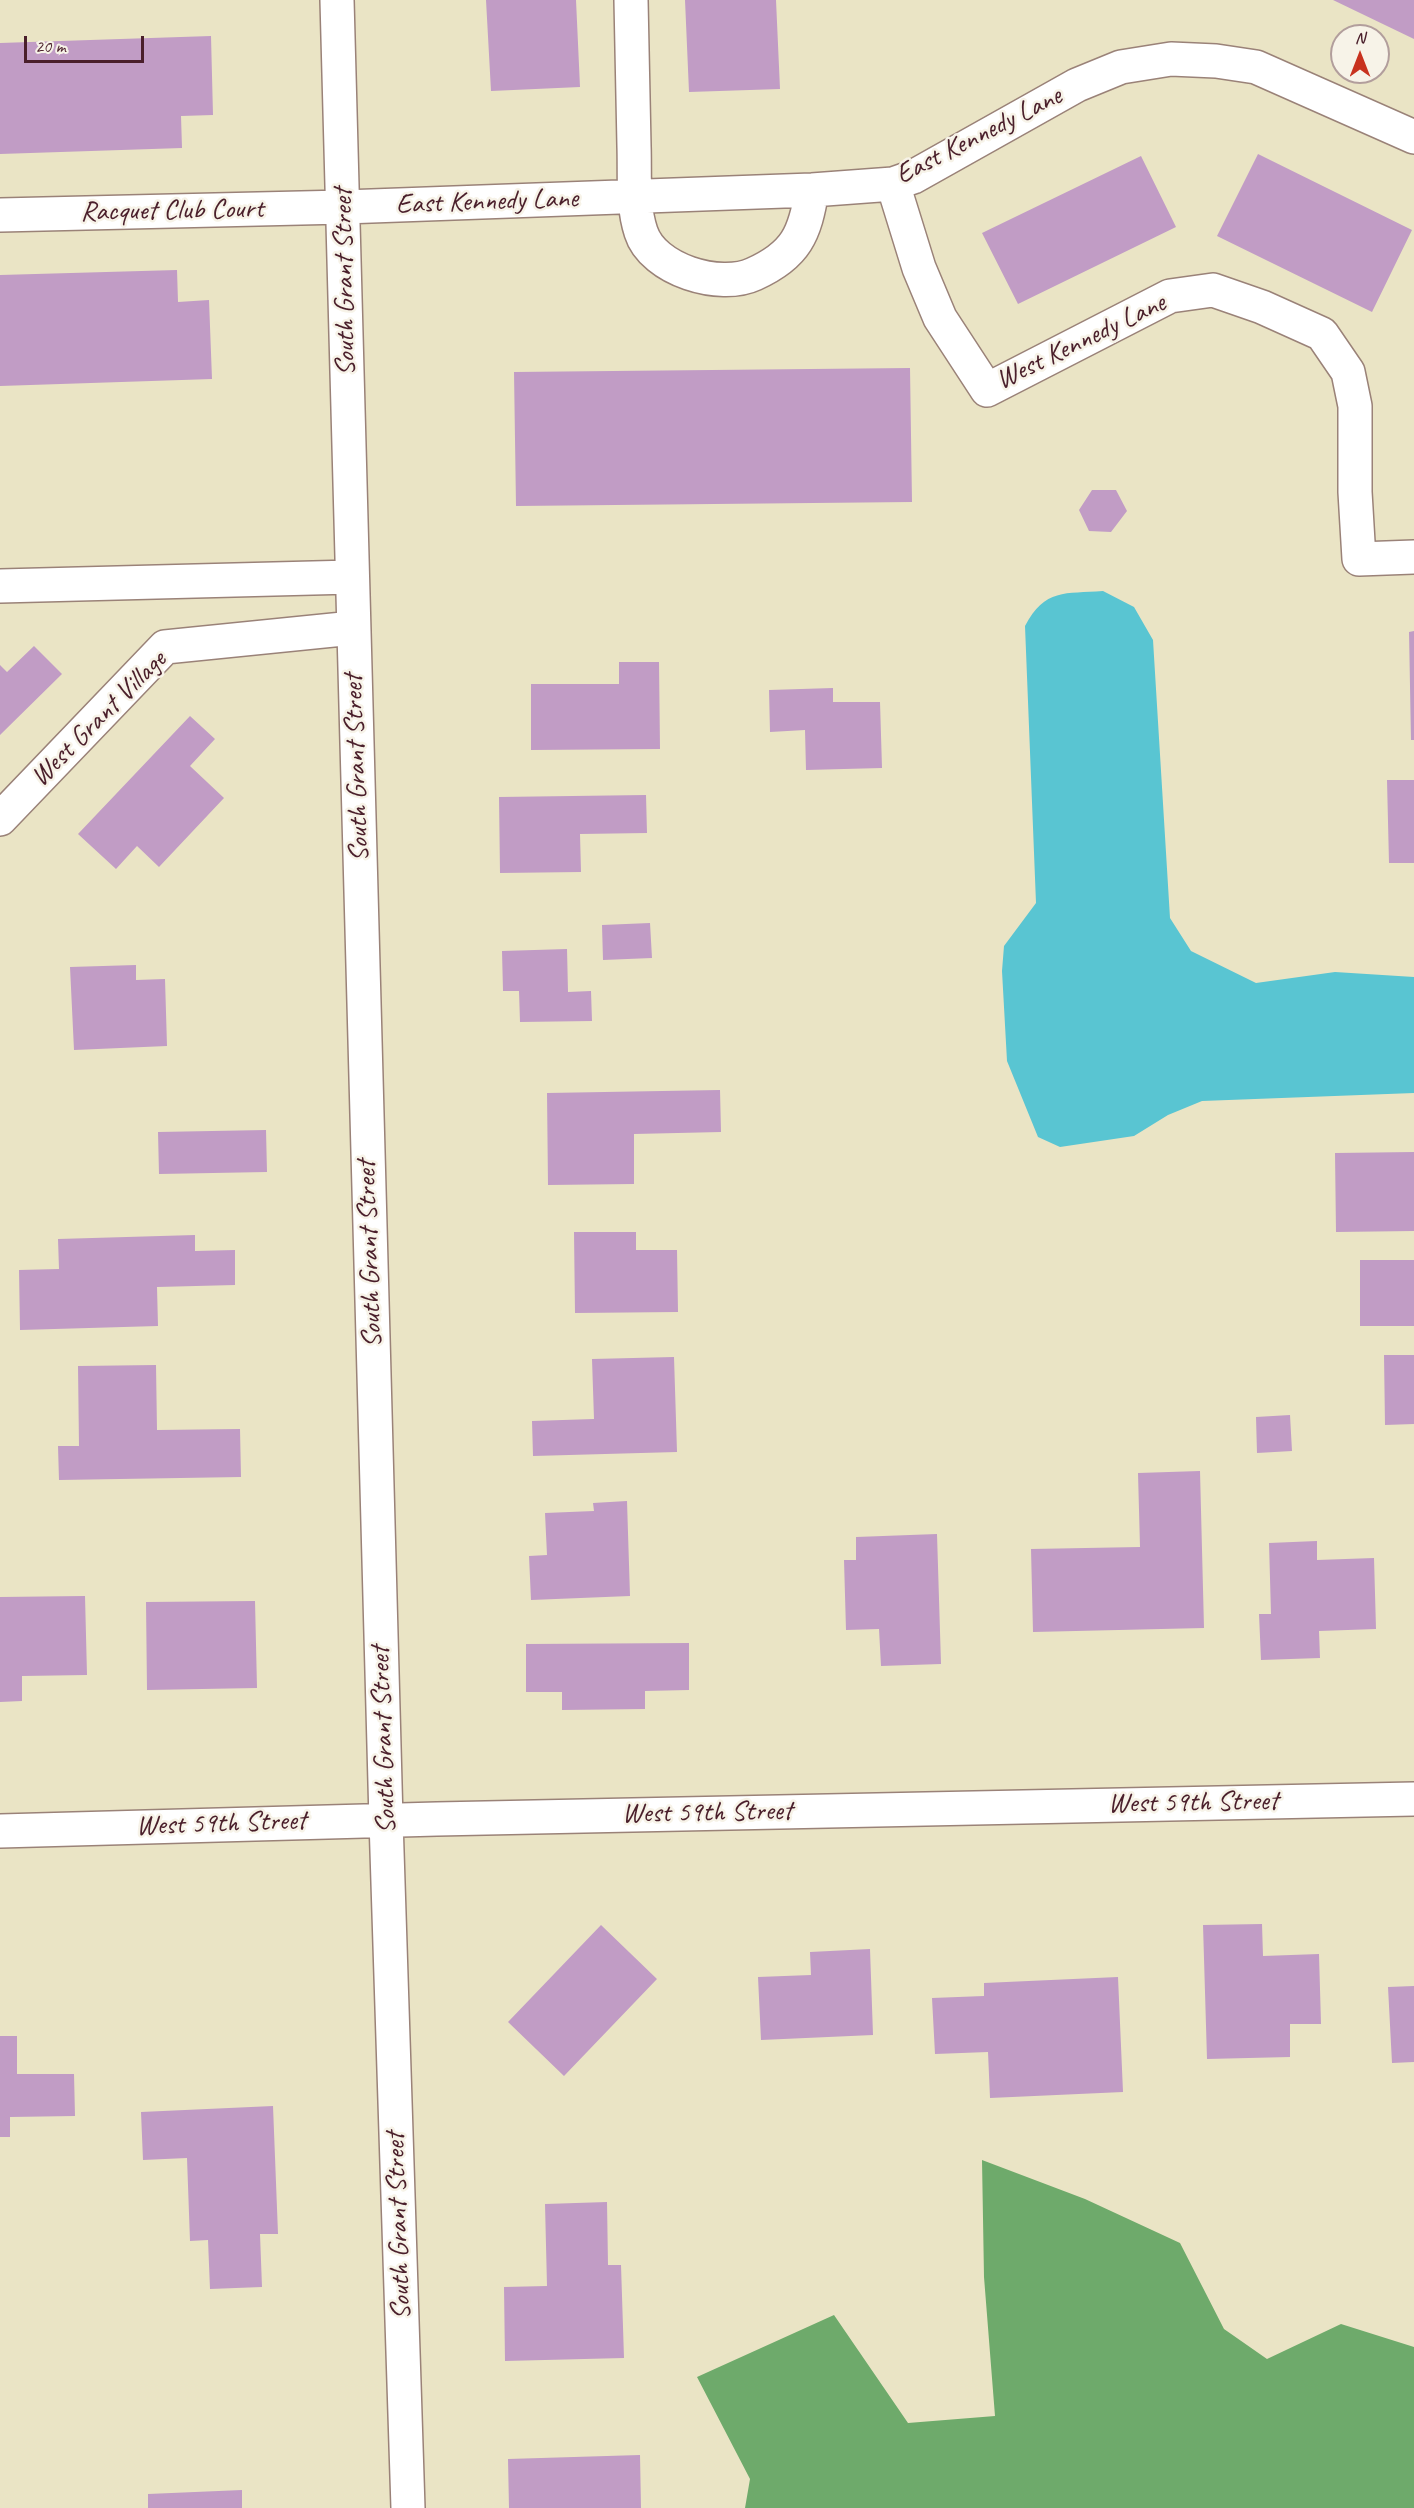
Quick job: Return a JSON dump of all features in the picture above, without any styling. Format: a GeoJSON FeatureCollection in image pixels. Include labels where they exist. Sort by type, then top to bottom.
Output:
{"type":"FeatureCollection","features":[{"type":"Feature","properties":{"kind":"street","name":"South Grant Street"},"geometry":{"type":"LineString","coordinates":[[337,0],[386,1820],[408,2508]]}},
{"type":"Feature","properties":{"kind":"street"},"geometry":{"type":"LineString","coordinates":[[631,0],[635,196],[641,234],[660,257],[691,275],[720,282],[748,277],[774,266],[798,242],[807,223],[813,190]]}},
{"type":"Feature","properties":{"kind":"street","name":"East Kennedy Lane"},"geometry":{"type":"LineString","coordinates":[[344,207],[813,190],[893,184],[913,177],[1077,85],[1121,67],[1171,59],[1216,61],[1256,67],[1414,137]]}},
{"type":"Feature","properties":{"kind":"street","name":"West Kennedy Lane"},"geometry":{"type":"LineString","coordinates":[[893,184],[919,268],[940,318],[987,390],[1170,296],[1213,290],[1262,307],[1322,334],[1348,372],[1355,406],[1355,492],[1359,559],[1414,557]]}},
{"type":"Feature","properties":{"kind":"street","name":"Racquet Club Court"},"geometry":{"type":"LineString","coordinates":[[0,214],[344,207]]}},
{"type":"Feature","properties":{"kind":"street"},"geometry":{"type":"LineString","coordinates":[[0,586],[352,578]]}},
{"type":"Feature","properties":{"kind":"street","name":"West Grant Village"},"geometry":{"type":"LineString","coordinates":[[0,819],[165,647],[353,627]]}},
{"type":"Feature","properties":{"kind":"street","name":"West 59th Street"},"geometry":{"type":"LineString","coordinates":[[0,1831],[386,1820],[1414,1798]]}},
{"type":"Feature","properties":{"kind":"green space"},"geometry":{"type":"Polygon","coordinates":[[[982,2160],[1085,2199],[1180,2243],[1224,2329],[1267,2359],[1341,2324],[1414,2347],[1414,2508],[745,2508],[750,2479],[697,2377],[834,2315],[908,2423],[995,2416],[984,2277],[982,2160]]]}},
{"type":"Feature","properties":{"kind":"water"},"geometry":{"type":"Polygon","coordinates":[[[1103,591],[1134,607],[1153,640],[1170,918],[1191,951],[1256,983],[1335,972],[1414,977],[1414,1093],[1202,1101],[1168,1115],[1134,1136],[1060,1147],[1038,1137],[1007,1061],[1002,971],[1004,946],[1036,903],[1025,626],[1040,605],[1048,599],[1067,593],[1103,591]]]}},
{"type":"Feature","properties":{"kind":"building"},"geometry":{"type":"Polygon","coordinates":[[[486,0],[576,0],[580,87],[491,91],[486,0]]]}},
{"type":"Feature","properties":{"kind":"building"},"geometry":{"type":"Polygon","coordinates":[[[685,0],[776,0],[780,89],[689,92],[685,0]]]}},
{"type":"Feature","properties":{"kind":"building"},"geometry":{"type":"Polygon","coordinates":[[[1333,0],[1414,0],[1414,39],[1390,27],[1390,24],[1383,24],[1333,0]]]}},
{"type":"Feature","properties":{"kind":"building"},"geometry":{"type":"Polygon","coordinates":[[[211,36],[213,115],[181,116],[182,148],[0,154],[0,43],[211,36]]]}},
{"type":"Feature","properties":{"kind":"building"},"geometry":{"type":"Polygon","coordinates":[[[1258,154],[1412,230],[1372,312],[1217,236],[1258,154]]]}},
{"type":"Feature","properties":{"kind":"building"},"geometry":{"type":"Polygon","coordinates":[[[1141,156],[1176,227],[1018,304],[982,233],[1141,156]]]}},
{"type":"Feature","properties":{"kind":"building"},"geometry":{"type":"Polygon","coordinates":[[[177,270],[178,302],[209,300],[212,379],[0,386],[0,275],[177,270]]]}},
{"type":"Feature","properties":{"kind":"building"},"geometry":{"type":"Polygon","coordinates":[[[910,368],[912,502],[516,506],[514,372],[910,368]]]}},
{"type":"Feature","properties":{"kind":"building"},"geometry":{"type":"Polygon","coordinates":[[[1092,490],[1116,490],[1127,511],[1111,532],[1089,531],[1079,510],[1092,490]]]}},
{"type":"Feature","properties":{"kind":"building"},"geometry":{"type":"Polygon","coordinates":[[[1414,631],[1414,740],[1411,740],[1409,632],[1414,631]]]}},
{"type":"Feature","properties":{"kind":"building"},"geometry":{"type":"Polygon","coordinates":[[[34,646],[62,674],[0,735],[0,665],[7,672],[34,646]]]}},
{"type":"Feature","properties":{"kind":"building"},"geometry":{"type":"Polygon","coordinates":[[[619,662],[659,662],[660,749],[531,750],[531,684],[619,684],[619,662]]]}},
{"type":"Feature","properties":{"kind":"building"},"geometry":{"type":"Polygon","coordinates":[[[833,688],[833,702],[880,702],[882,768],[806,770],[805,730],[770,732],[769,690],[833,688]]]}},
{"type":"Feature","properties":{"kind":"building"},"geometry":{"type":"Polygon","coordinates":[[[190,716],[215,739],[190,766],[224,798],[159,867],[137,846],[116,869],[78,834],[190,716]]]}},
{"type":"Feature","properties":{"kind":"building"},"geometry":{"type":"Polygon","coordinates":[[[1387,780],[1414,780],[1414,863],[1389,863],[1387,780]]]}},
{"type":"Feature","properties":{"kind":"building"},"geometry":{"type":"Polygon","coordinates":[[[646,795],[647,833],[580,834],[581,872],[500,873],[499,797],[646,795]]]}},
{"type":"Feature","properties":{"kind":"building"},"geometry":{"type":"Polygon","coordinates":[[[650,923],[652,958],[603,960],[602,925],[650,923]]]}},
{"type":"Feature","properties":{"kind":"building"},"geometry":{"type":"Polygon","coordinates":[[[567,949],[568,992],[591,991],[592,1021],[520,1022],[519,991],[503,991],[502,951],[567,949]]]}},
{"type":"Feature","properties":{"kind":"building"},"geometry":{"type":"Polygon","coordinates":[[[136,965],[136,980],[165,979],[167,1046],[74,1050],[70,967],[136,965]]]}},
{"type":"Feature","properties":{"kind":"building"},"geometry":{"type":"Polygon","coordinates":[[[720,1090],[721,1132],[634,1134],[634,1184],[548,1185],[547,1093],[720,1090]]]}},
{"type":"Feature","properties":{"kind":"building"},"geometry":{"type":"Polygon","coordinates":[[[266,1130],[267,1172],[159,1174],[158,1132],[266,1130]]]}},
{"type":"Feature","properties":{"kind":"building"},"geometry":{"type":"Polygon","coordinates":[[[1414,1152],[1414,1231],[1336,1232],[1335,1153],[1414,1152]]]}},
{"type":"Feature","properties":{"kind":"building"},"geometry":{"type":"Polygon","coordinates":[[[574,1232],[636,1232],[636,1250],[677,1250],[678,1312],[575,1313],[574,1232]]]}},
{"type":"Feature","properties":{"kind":"building"},"geometry":{"type":"Polygon","coordinates":[[[195,1235],[195,1251],[235,1250],[235,1285],[157,1287],[158,1326],[20,1330],[19,1270],[59,1269],[58,1239],[195,1235]]]}},
{"type":"Feature","properties":{"kind":"building"},"geometry":{"type":"Polygon","coordinates":[[[1360,1260],[1414,1260],[1414,1326],[1360,1326],[1360,1260]]]}},
{"type":"Feature","properties":{"kind":"building"},"geometry":{"type":"Polygon","coordinates":[[[1384,1355],[1414,1355],[1414,1424],[1385,1425],[1384,1355]]]}},
{"type":"Feature","properties":{"kind":"building"},"geometry":{"type":"Polygon","coordinates":[[[674,1357],[677,1452],[533,1456],[532,1421],[594,1419],[592,1359],[674,1357]]]}},
{"type":"Feature","properties":{"kind":"building"},"geometry":{"type":"Polygon","coordinates":[[[156,1365],[157,1430],[240,1429],[241,1477],[59,1480],[58,1446],[79,1446],[78,1366],[156,1365]]]}},
{"type":"Feature","properties":{"kind":"building"},"geometry":{"type":"Polygon","coordinates":[[[1290,1415],[1292,1451],[1257,1453],[1256,1417],[1290,1415]]]}},
{"type":"Feature","properties":{"kind":"building"},"geometry":{"type":"Polygon","coordinates":[[[1200,1471],[1204,1628],[1033,1632],[1031,1549],[1140,1547],[1138,1473],[1200,1471]]]}},
{"type":"Feature","properties":{"kind":"building"},"geometry":{"type":"Polygon","coordinates":[[[627,1501],[630,1596],[531,1600],[529,1556],[547,1555],[545,1513],[594,1511],[593,1503],[627,1501]]]}},
{"type":"Feature","properties":{"kind":"building"},"geometry":{"type":"Polygon","coordinates":[[[937,1534],[941,1664],[881,1666],[879,1629],[846,1630],[844,1560],[856,1560],[856,1537],[937,1534]]]}},
{"type":"Feature","properties":{"kind":"building"},"geometry":{"type":"Polygon","coordinates":[[[1317,1541],[1317,1560],[1374,1558],[1376,1629],[1319,1631],[1320,1658],[1261,1660],[1259,1614],[1271,1614],[1269,1543],[1317,1541]]]}},
{"type":"Feature","properties":{"kind":"building"},"geometry":{"type":"Polygon","coordinates":[[[85,1596],[87,1675],[22,1676],[22,1701],[0,1702],[0,1597],[85,1596]]]}},
{"type":"Feature","properties":{"kind":"building"},"geometry":{"type":"Polygon","coordinates":[[[255,1601],[257,1688],[147,1690],[146,1602],[255,1601]]]}},
{"type":"Feature","properties":{"kind":"building"},"geometry":{"type":"Polygon","coordinates":[[[689,1643],[689,1690],[645,1691],[645,1709],[562,1710],[562,1692],[526,1692],[526,1644],[689,1643]]]}},
{"type":"Feature","properties":{"kind":"building"},"geometry":{"type":"Polygon","coordinates":[[[1262,1924],[1263,1956],[1319,1954],[1321,2024],[1290,2024],[1290,2057],[1207,2059],[1203,1925],[1262,1924]]]}},
{"type":"Feature","properties":{"kind":"building"},"geometry":{"type":"Polygon","coordinates":[[[601,1925],[657,1979],[564,2076],[508,2022],[601,1925]]]}},
{"type":"Feature","properties":{"kind":"building"},"geometry":{"type":"Polygon","coordinates":[[[870,1949],[873,2035],[761,2040],[758,1977],[811,1975],[810,1952],[870,1949]]]}},
{"type":"Feature","properties":{"kind":"building"},"geometry":{"type":"Polygon","coordinates":[[[1118,1977],[1123,2092],[990,2098],[988,2052],[935,2054],[932,1998],[984,1996],[984,1983],[1118,1977]]]}},
{"type":"Feature","properties":{"kind":"building"},"geometry":{"type":"Polygon","coordinates":[[[1414,1986],[1414,2062],[1392,2063],[1388,1987],[1414,1986]]]}},
{"type":"Feature","properties":{"kind":"building"},"geometry":{"type":"Polygon","coordinates":[[[0,2036],[17,2036],[17,2074],[74,2074],[75,2116],[10,2117],[10,2137],[0,2137],[0,2036]]]}},
{"type":"Feature","properties":{"kind":"building"},"geometry":{"type":"Polygon","coordinates":[[[273,2106],[278,2234],[260,2234],[262,2287],[210,2289],[208,2240],[190,2241],[187,2158],[143,2160],[141,2112],[273,2106]]]}},
{"type":"Feature","properties":{"kind":"building"},"geometry":{"type":"Polygon","coordinates":[[[607,2202],[608,2265],[621,2265],[624,2358],[505,2361],[504,2287],[547,2286],[545,2204],[607,2202]]]}},
{"type":"Feature","properties":{"kind":"building"},"geometry":{"type":"Polygon","coordinates":[[[640,2455],[641,2508],[509,2508],[508,2459],[640,2455]]]}},
{"type":"Feature","properties":{"kind":"building"},"geometry":{"type":"Polygon","coordinates":[[[242,2490],[242,2508],[148,2508],[148,2494],[242,2490]]]}}]}
